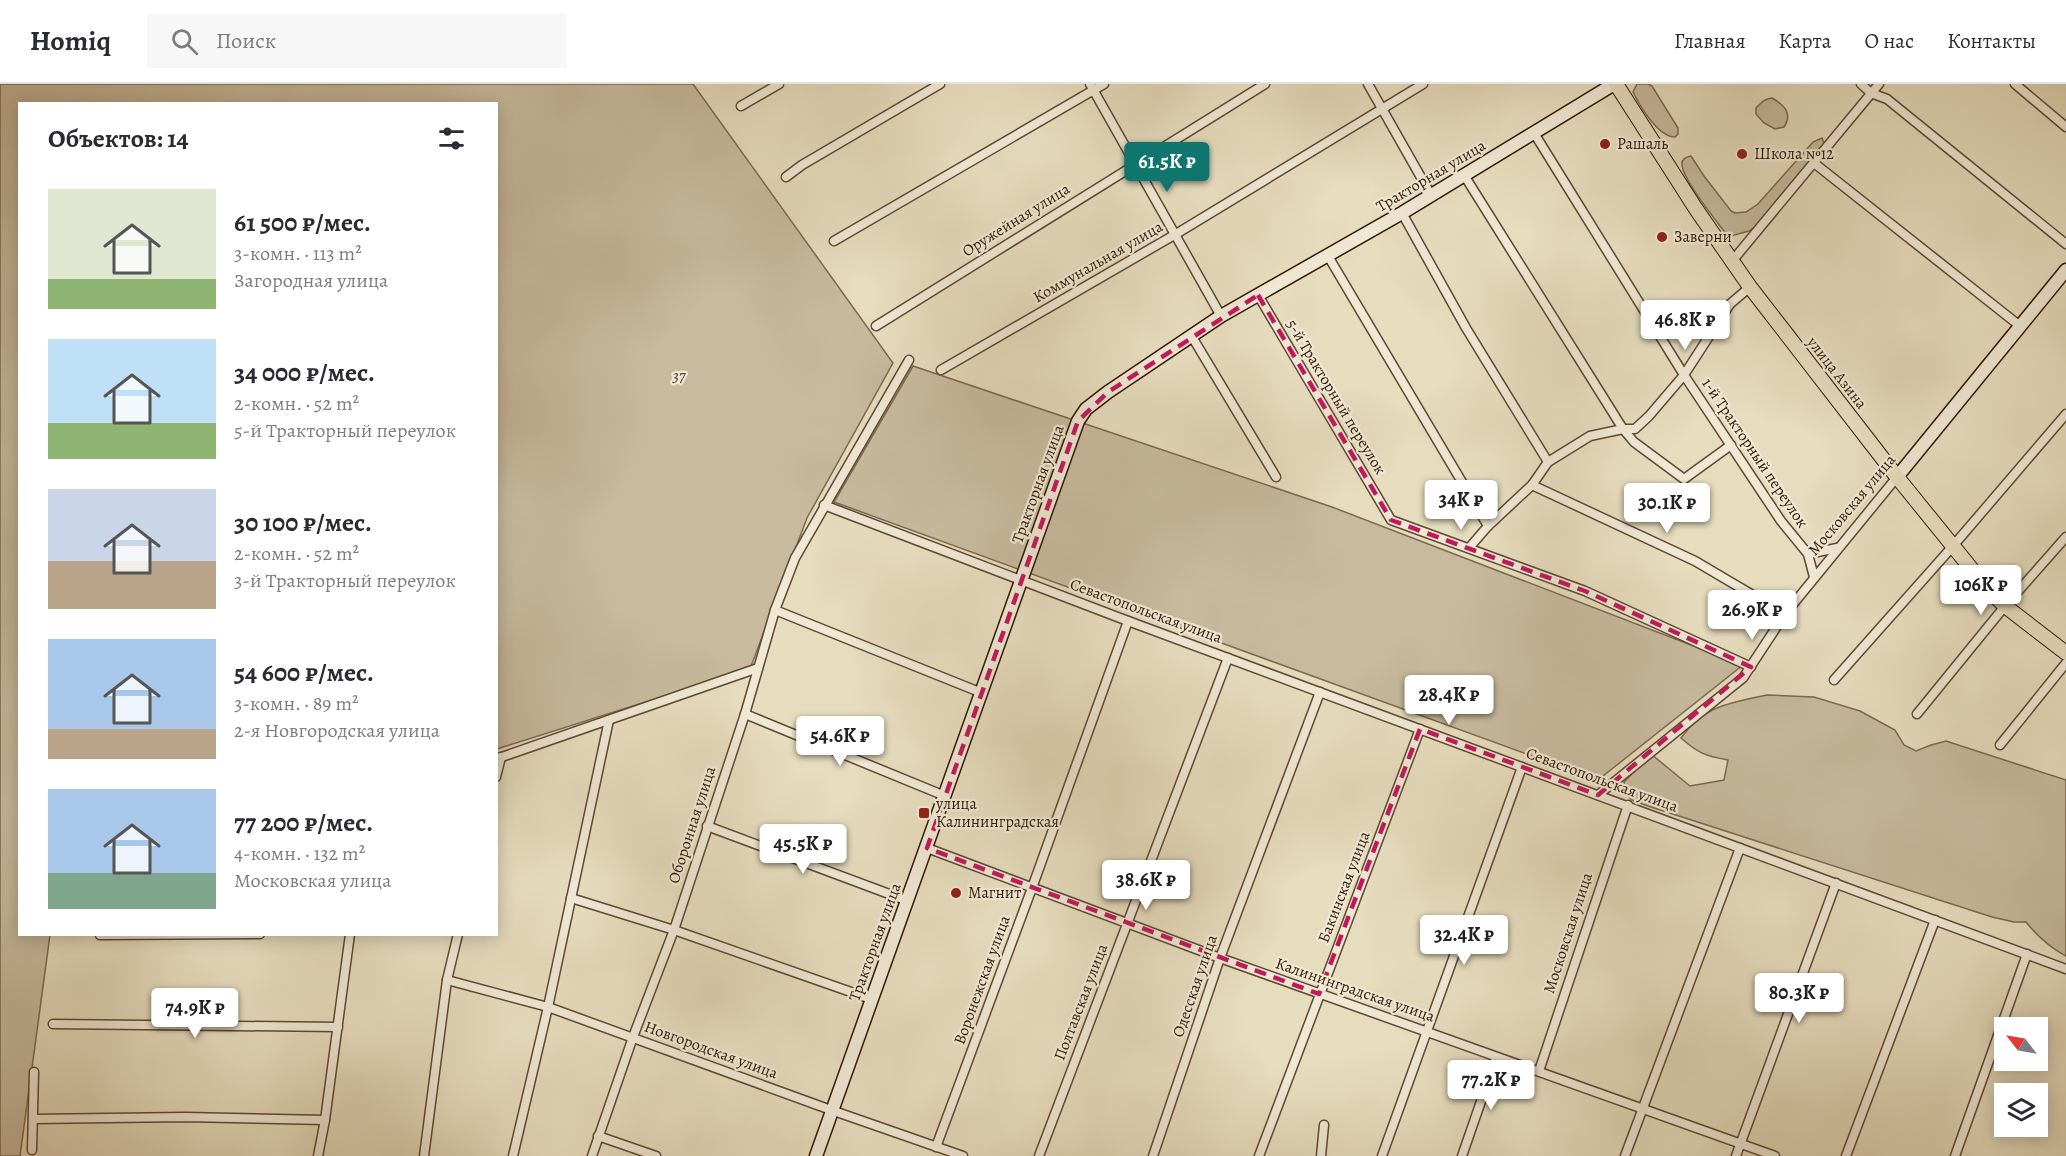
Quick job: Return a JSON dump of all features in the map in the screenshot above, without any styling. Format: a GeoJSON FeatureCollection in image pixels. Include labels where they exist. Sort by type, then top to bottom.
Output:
{"type":"FeatureCollection","features":[{"type":"Feature","properties":{"kind":"main road","name":"улица Азина"},"geometry":{"type":"LineString","coordinates":[[1615,84],[1750,287],[1897,477],[1987,588],[2006,606],[2066,653]]}},
{"type":"Feature","properties":{"kind":"street"},"geometry":{"type":"LineString","coordinates":[[741,106],[779,84]]}},
{"type":"Feature","properties":{"kind":"street"},"geometry":{"type":"LineString","coordinates":[[786,177],[802,165],[940,84]]}},
{"type":"Feature","properties":{"kind":"street"},"geometry":{"type":"LineString","coordinates":[[834,241],[1092,87],[1104,84]]}},
{"type":"Feature","properties":{"kind":"street","name":"Оружейная улица"},"geometry":{"type":"LineString","coordinates":[[876,326],[1265,84]]}},
{"type":"Feature","properties":{"kind":"street"},"geometry":{"type":"LineString","coordinates":[[1368,84],[1431,195]]}},
{"type":"Feature","properties":{"kind":"street","name":"Коммунальная улица"},"geometry":{"type":"LineString","coordinates":[[941,370],[1176,234],[1423,84]]}},
{"type":"Feature","properties":{"kind":"street","name":"Тракторная улица"},"geometry":{"type":"LineString","coordinates":[[816,1156],[982,693],[1020,580],[1078,421],[1086,409],[1221,316],[1402,213],[1615,84]]}},
{"type":"Feature","properties":{"kind":"street"},"geometry":{"type":"LineString","coordinates":[[1861,84],[1871,93],[1887,99],[2066,244]]}},
{"type":"Feature","properties":{"kind":"street"},"geometry":{"type":"LineString","coordinates":[[1733,260],[1879,84]]}},
{"type":"Feature","properties":{"kind":"street"},"geometry":{"type":"LineString","coordinates":[[2015,84],[2066,126]]}},
{"type":"Feature","properties":{"kind":"street"},"geometry":{"type":"LineString","coordinates":[[1092,87],[1221,316]]}},
{"type":"Feature","properties":{"kind":"street","name":"1-й Тракторный переулок"},"geometry":{"type":"LineString","coordinates":[[1534,133],[1684,375],[1781,521],[1808,554],[1814,577]]}},
{"type":"Feature","properties":{"kind":"street"},"geometry":{"type":"LineString","coordinates":[[1814,163],[2020,326]]}},
{"type":"Feature","properties":{"kind":"street"},"geometry":{"type":"LineString","coordinates":[[1464,176],[1623,429],[1635,442],[1684,479],[1731,446]]}},
{"type":"Feature","properties":{"kind":"street"},"geometry":{"type":"LineString","coordinates":[[1402,213],[1466,328],[1548,462]]}},
{"type":"Feature","properties":{"kind":"street"},"geometry":{"type":"LineString","coordinates":[[1328,256],[1488,526]]}},
{"type":"Feature","properties":{"kind":"street","name":"Московская улица"},"geometry":{"type":"LineString","coordinates":[[1598,795],[1743,678],[1785,614],[1814,577],[2066,270]]}},
{"type":"Feature","properties":{"kind":"street"},"geometry":{"type":"LineString","coordinates":[[1469,548],[1488,526],[1532,486],[1548,462],[1590,436],[1623,429],[1635,429],[1684,375],[1730,304],[1750,287]]}},
{"type":"Feature","properties":{"kind":"street","name":"5-й Тракторный переулок"},"geometry":{"type":"LineString","coordinates":[[1258,295],[1391,520],[1585,591],[1751,667]]}},
{"type":"Feature","properties":{"kind":"street"},"geometry":{"type":"LineString","coordinates":[[1191,335],[1276,477]]}},
{"type":"Feature","properties":{"kind":"street","name":"Оборонная улица"},"geometry":{"type":"LineString","coordinates":[[592,1156],[633,1037],[674,930],[745,714],[776,610],[795,558],[909,360]]}},
{"type":"Feature","properties":{"kind":"street"},"geometry":{"type":"LineString","coordinates":[[1834,680],[2066,414]]}},
{"type":"Feature","properties":{"kind":"street"},"geometry":{"type":"LineString","coordinates":[[1532,486],[1695,561],[1785,614]]}},
{"type":"Feature","properties":{"kind":"street","name":"Севастопольская улица"},"geometry":{"type":"LineString","coordinates":[[824,506],[2066,969]]}},
{"type":"Feature","properties":{"kind":"street"},"geometry":{"type":"LineString","coordinates":[[1917,714],[2066,537]]}},
{"type":"Feature","properties":{"kind":"street"},"geometry":{"type":"LineString","coordinates":[[1808,554],[1838,548]]}},
{"type":"Feature","properties":{"kind":"street"},"geometry":{"type":"LineString","coordinates":[[776,610],[982,693]]}},
{"type":"Feature","properties":{"kind":"street","name":"Воронежская улица"},"geometry":{"type":"LineString","coordinates":[[936,1147],[1128,621]]}},
{"type":"Feature","properties":{"kind":"street","name":"Полтавская улица"},"geometry":{"type":"LineString","coordinates":[[1039,1156],[1228,658]]}},
{"type":"Feature","properties":{"kind":"street"},"geometry":{"type":"LineString","coordinates":[[2000,745],[2066,663]]}},
{"type":"Feature","properties":{"kind":"street"},"geometry":{"type":"LineString","coordinates":[[499,758],[758,668]]}},
{"type":"Feature","properties":{"kind":"street","name":"Одесская улица"},"geometry":{"type":"LineString","coordinates":[[1153,1156],[1220,958],[1320,692]]}},
{"type":"Feature","properties":{"kind":"street"},"geometry":{"type":"LineString","coordinates":[[745,714],[945,796]]}},
{"type":"Feature","properties":{"kind":"street"},"geometry":{"type":"LineString","coordinates":[[513,1156],[548,1007],[609,720]]}},
{"type":"Feature","properties":{"kind":"street","name":"Бакинская улица"},"geometry":{"type":"LineString","coordinates":[[1259,1156],[1420,729]]}},
{"type":"Feature","properties":{"kind":"street"},"geometry":{"type":"LineString","coordinates":[[1383,1156],[1426,1030],[1522,767]]}},
{"type":"Feature","properties":{"kind":"street","name":"Московская улица"},"geometry":{"type":"LineString","coordinates":[[1539,1071],[1628,806]]}},
{"type":"Feature","properties":{"kind":"street"},"geometry":{"type":"LineString","coordinates":[[707,826],[908,901]]}},
{"type":"Feature","properties":{"kind":"street","name":"Калининградская улица"},"geometry":{"type":"LineString","coordinates":[[927,848],[1319,994],[1426,1030],[1496,1058],[1539,1071],[1776,1156]]}},
{"type":"Feature","properties":{"kind":"street"},"geometry":{"type":"LineString","coordinates":[[1625,1156],[1740,848]]}},
{"type":"Feature","properties":{"kind":"street"},"geometry":{"type":"LineString","coordinates":[[1736,1156],[1836,884]]}},
{"type":"Feature","properties":{"kind":"street"},"geometry":{"type":"LineString","coordinates":[[571,898],[674,930],[871,999]]}},
{"type":"Feature","properties":{"kind":"street"},"geometry":{"type":"LineString","coordinates":[[1846,1156],[1935,920]]}},
{"type":"Feature","properties":{"kind":"street"},"geometry":{"type":"LineString","coordinates":[[318,1156],[350,936]]}},
{"type":"Feature","properties":{"kind":"street"},"geometry":{"type":"LineString","coordinates":[[424,1156],[447,980],[458,936]]}},
{"type":"Feature","properties":{"kind":"street"},"geometry":{"type":"LineString","coordinates":[[1955,1156],[2027,954]]}},
{"type":"Feature","properties":{"kind":"street","name":"Новгородская улица"},"geometry":{"type":"LineString","coordinates":[[447,980],[548,1007],[963,1156]]}},
{"type":"Feature","properties":{"kind":"street"},"geometry":{"type":"LineString","coordinates":[[53,1024],[338,1027]]}},
{"type":"Feature","properties":{"kind":"street"},"geometry":{"type":"LineString","coordinates":[[1462,1156],[1496,1058]]}},
{"type":"Feature","properties":{"kind":"street"},"geometry":{"type":"LineString","coordinates":[[32,1150],[34,1072]]}},
{"type":"Feature","properties":{"kind":"street"},"geometry":{"type":"LineString","coordinates":[[33,1119],[184,1117],[325,1120]]}},
{"type":"Feature","properties":{"kind":"street"},"geometry":{"type":"LineString","coordinates":[[1321,1156],[1324,1125]]}},
{"type":"Feature","properties":{"kind":"street"},"geometry":{"type":"LineString","coordinates":[[598,1136],[656,1156]]}},
{"type":"Feature","properties":{"kind":"highlighted area"},"geometry":{"type":"Polygon","coordinates":[[[1258,295],[1391,520],[1585,591],[1751,667],[1598,795],[1420,729],[1319,994],[927,848],[1078,421],[1108,392],[1258,295]]]}},
{"type":"Feature","properties":{"kind":"green space","name":"37"},"geometry":{"type":"Polygon","coordinates":[[[0,84],[693,84],[893,363],[807,518],[750,669],[498,749],[498,102],[18,102],[18,936],[50,936],[20,1156],[0,1156],[0,84]]]}},
{"type":"Feature","properties":{"kind":"green space"},"geometry":{"type":"Polygon","coordinates":[[[1637,84],[1652,86],[1678,128],[1678,134],[1675,137],[1662,132],[1645,112],[1633,92],[1637,84]]]}},
{"type":"Feature","properties":{"kind":"green space"},"geometry":{"type":"Polygon","coordinates":[[[1772,98],[1786,110],[1788,118],[1784,127],[1775,129],[1764,123],[1756,114],[1759,104],[1772,98]]]}},
{"type":"Feature","properties":{"kind":"green space"},"geometry":{"type":"Polygon","coordinates":[[[1822,138],[1824,143],[1812,163],[1777,200],[1757,226],[1731,236],[1724,231],[1700,199],[1682,165],[1683,160],[1691,156],[1731,211],[1746,212],[1758,204],[1813,142],[1822,138]]]}},
{"type":"Feature","properties":{"kind":"green space"},"geometry":{"type":"Polygon","coordinates":[[[913,366],[1332,507],[1743,665],[1598,780],[834,502],[913,366]]]}},
{"type":"Feature","properties":{"kind":"green space"},"geometry":{"type":"Polygon","coordinates":[[[1767,695],[1814,697],[1860,711],[1895,730],[1904,745],[1916,751],[1946,741],[2066,780],[2066,956],[2044,941],[2026,922],[1992,917],[1648,806],[1632,800],[1624,792],[1624,782],[1651,754],[1690,786],[1724,780],[1728,760],[1702,753],[1681,738],[1699,718],[1719,707],[1767,695]]]}},
{"type":"Feature","properties":{"kind":"place","name":"Рашаль"},"geometry":{"type":"Point","coordinates":[1605,144]}},
{"type":"Feature","properties":{"kind":"place","name":"Школа №12"},"geometry":{"type":"Point","coordinates":[1742,154]}},
{"type":"Feature","properties":{"kind":"place","name":"Заверни"},"geometry":{"type":"Point","coordinates":[1662,237]}},
{"type":"Feature","properties":{"kind":"place","name":"улица Калининградская"},"geometry":{"type":"Point","coordinates":[924,813]}},
{"type":"Feature","properties":{"kind":"place","name":"Магнит"},"geometry":{"type":"Point","coordinates":[956,893]}}]}
